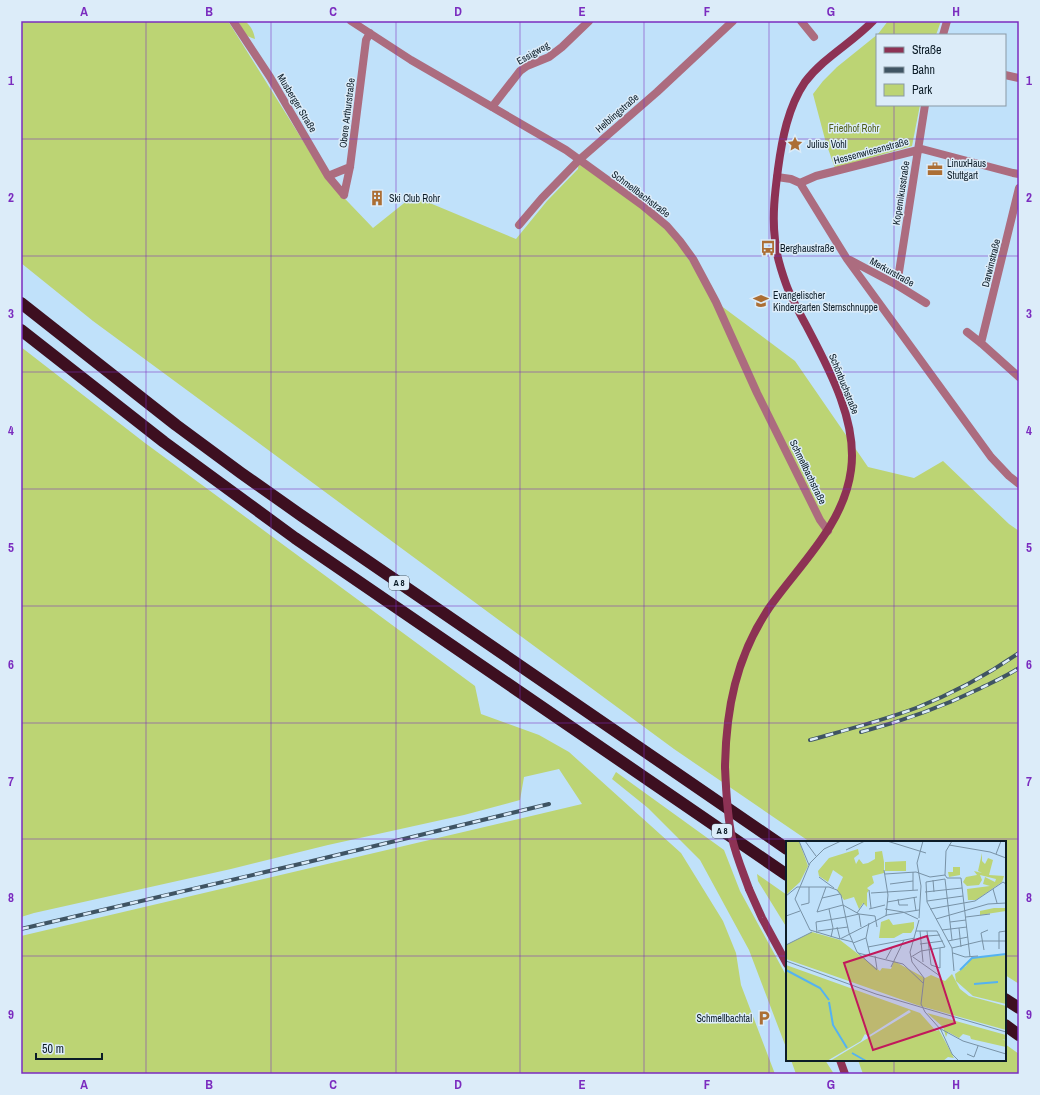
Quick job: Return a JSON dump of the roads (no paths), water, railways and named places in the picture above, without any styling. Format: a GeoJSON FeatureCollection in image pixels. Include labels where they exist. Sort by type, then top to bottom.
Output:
{"type":"FeatureCollection","features":[{"type":"Feature","properties":{"kind":"highway","name":"A 8"},"geometry":{"type":"LineString","coordinates":[[21,303],[176,425],[241,473],[786,848]]}},
{"type":"Feature","properties":{"kind":"highway","name":"A 8"},"geometry":{"type":"LineString","coordinates":[[21,330],[164,442],[289,534],[786,874]]}},
{"type":"Feature","properties":{"kind":"highway"},"geometry":{"type":"LineString","coordinates":[[1006,1000],[1019,1008]]}},
{"type":"Feature","properties":{"kind":"highway"},"geometry":{"type":"LineString","coordinates":[[1006,1026],[1019,1035]]}},
{"type":"Feature","properties":{"kind":"main road","name":"Schönbuchstraße"},"geometry":{"type":"LineString","coordinates":[[786,962],[762,918],[738,861],[731,832],[726,797],[725,767],[727,724],[738,671],[749,644],[768,610],[828,530],[838,512],[852,469],[852,442],[841,400],[822,355],[786,287],[775,242],[775,195],[780,151],[788,118],[796,98],[816,68],[873,21]]}},
{"type":"Feature","properties":{"kind":"main road"},"geometry":{"type":"LineString","coordinates":[[840,1061],[845,1074]]}},
{"type":"Feature","properties":{"kind":"street","name":"Musberger Straße"},"geometry":{"type":"LineString","coordinates":[[233,21],[270,77],[328,176],[344,195]]}},
{"type":"Feature","properties":{"kind":"street","name":"Schmellbachstraße"},"geometry":{"type":"LineString","coordinates":[[351,21],[412,60],[566,150],[642,205],[667,226],[693,259],[716,302],[757,393],[820,520],[828,530]]}},
{"type":"Feature","properties":{"kind":"street","name":"Essigweg"},"geometry":{"type":"LineString","coordinates":[[492,107],[520,71],[527,66],[549,58],[589,21]]}},
{"type":"Feature","properties":{"kind":"street","name":"Helblingstraße"},"geometry":{"type":"LineString","coordinates":[[519,225],[542,198],[579,160],[657,92],[733,21]]}},
{"type":"Feature","properties":{"kind":"street"},"geometry":{"type":"LineString","coordinates":[[801,21],[814,37]]}},
{"type":"Feature","properties":{"kind":"street"},"geometry":{"type":"LineString","coordinates":[[943,34],[947,21]]}},
{"type":"Feature","properties":{"kind":"street","name":"Obere Arthurstraße"},"geometry":{"type":"LineString","coordinates":[[344,195],[350,167],[366,40],[370,33]]}},
{"type":"Feature","properties":{"kind":"street"},"geometry":{"type":"LineString","coordinates":[[1006,75],[1019,78]]}},
{"type":"Feature","properties":{"kind":"street","name":"Kopernikusstraße"},"geometry":{"type":"LineString","coordinates":[[897,285],[925,106]]}},
{"type":"Feature","properties":{"kind":"street","name":"Hessenwiesenstraße"},"geometry":{"type":"LineString","coordinates":[[800,183],[816,176],[918,149],[1019,174]]}},
{"type":"Feature","properties":{"kind":"street"},"geometry":{"type":"LineString","coordinates":[[328,176],[350,167]]}},
{"type":"Feature","properties":{"kind":"street"},"geometry":{"type":"LineString","coordinates":[[777,177],[791,179],[800,183],[847,259],[991,457],[1019,484]]}},
{"type":"Feature","properties":{"kind":"street","name":"Darwinstraße"},"geometry":{"type":"LineString","coordinates":[[981,343],[1019,188]]}},
{"type":"Feature","properties":{"kind":"street","name":"Merkurstraße"},"geometry":{"type":"LineString","coordinates":[[847,259],[897,285],[926,303]]}},
{"type":"Feature","properties":{"kind":"street"},"geometry":{"type":"LineString","coordinates":[[967,332],[1019,377]]}},
{"type":"Feature","properties":{"kind":"railway"},"geometry":{"type":"LineString","coordinates":[[810,740],[890,717],[929,703],[969,684],[1019,653]]}},
{"type":"Feature","properties":{"kind":"railway"},"geometry":{"type":"LineString","coordinates":[[861,732],[937,707],[981,688],[1019,668]]}},
{"type":"Feature","properties":{"kind":"railway"},"geometry":{"type":"LineString","coordinates":[[21,929],[549,804]]}},
{"type":"Feature","properties":{"kind":"place","name":"Julius Vohl"},"geometry":{"type":"Point","coordinates":[795,144]}},
{"type":"Feature","properties":{"kind":"place","name":"LinuxHaus Stuttgart"},"geometry":{"type":"Point","coordinates":[935,169]}},
{"type":"Feature","properties":{"kind":"place","name":"Ski Club Rohr"},"geometry":{"type":"Point","coordinates":[377,198]}},
{"type":"Feature","properties":{"kind":"place","name":"Berghaustraße"},"geometry":{"type":"Point","coordinates":[768,248]}},
{"type":"Feature","properties":{"kind":"place","name":"Evangelischer Kindergarten Sternschnuppe"},"geometry":{"type":"Point","coordinates":[761,301]}},
{"type":"Feature","properties":{"kind":"place","name":"Schmellbachtal"},"geometry":{"type":"Point","coordinates":[764,1018]}},
{"type":"Feature","properties":{"kind":"park label","name":"Friedhof Rohr"},"geometry":{"type":"Point","coordinates":[854,128]}}]}
